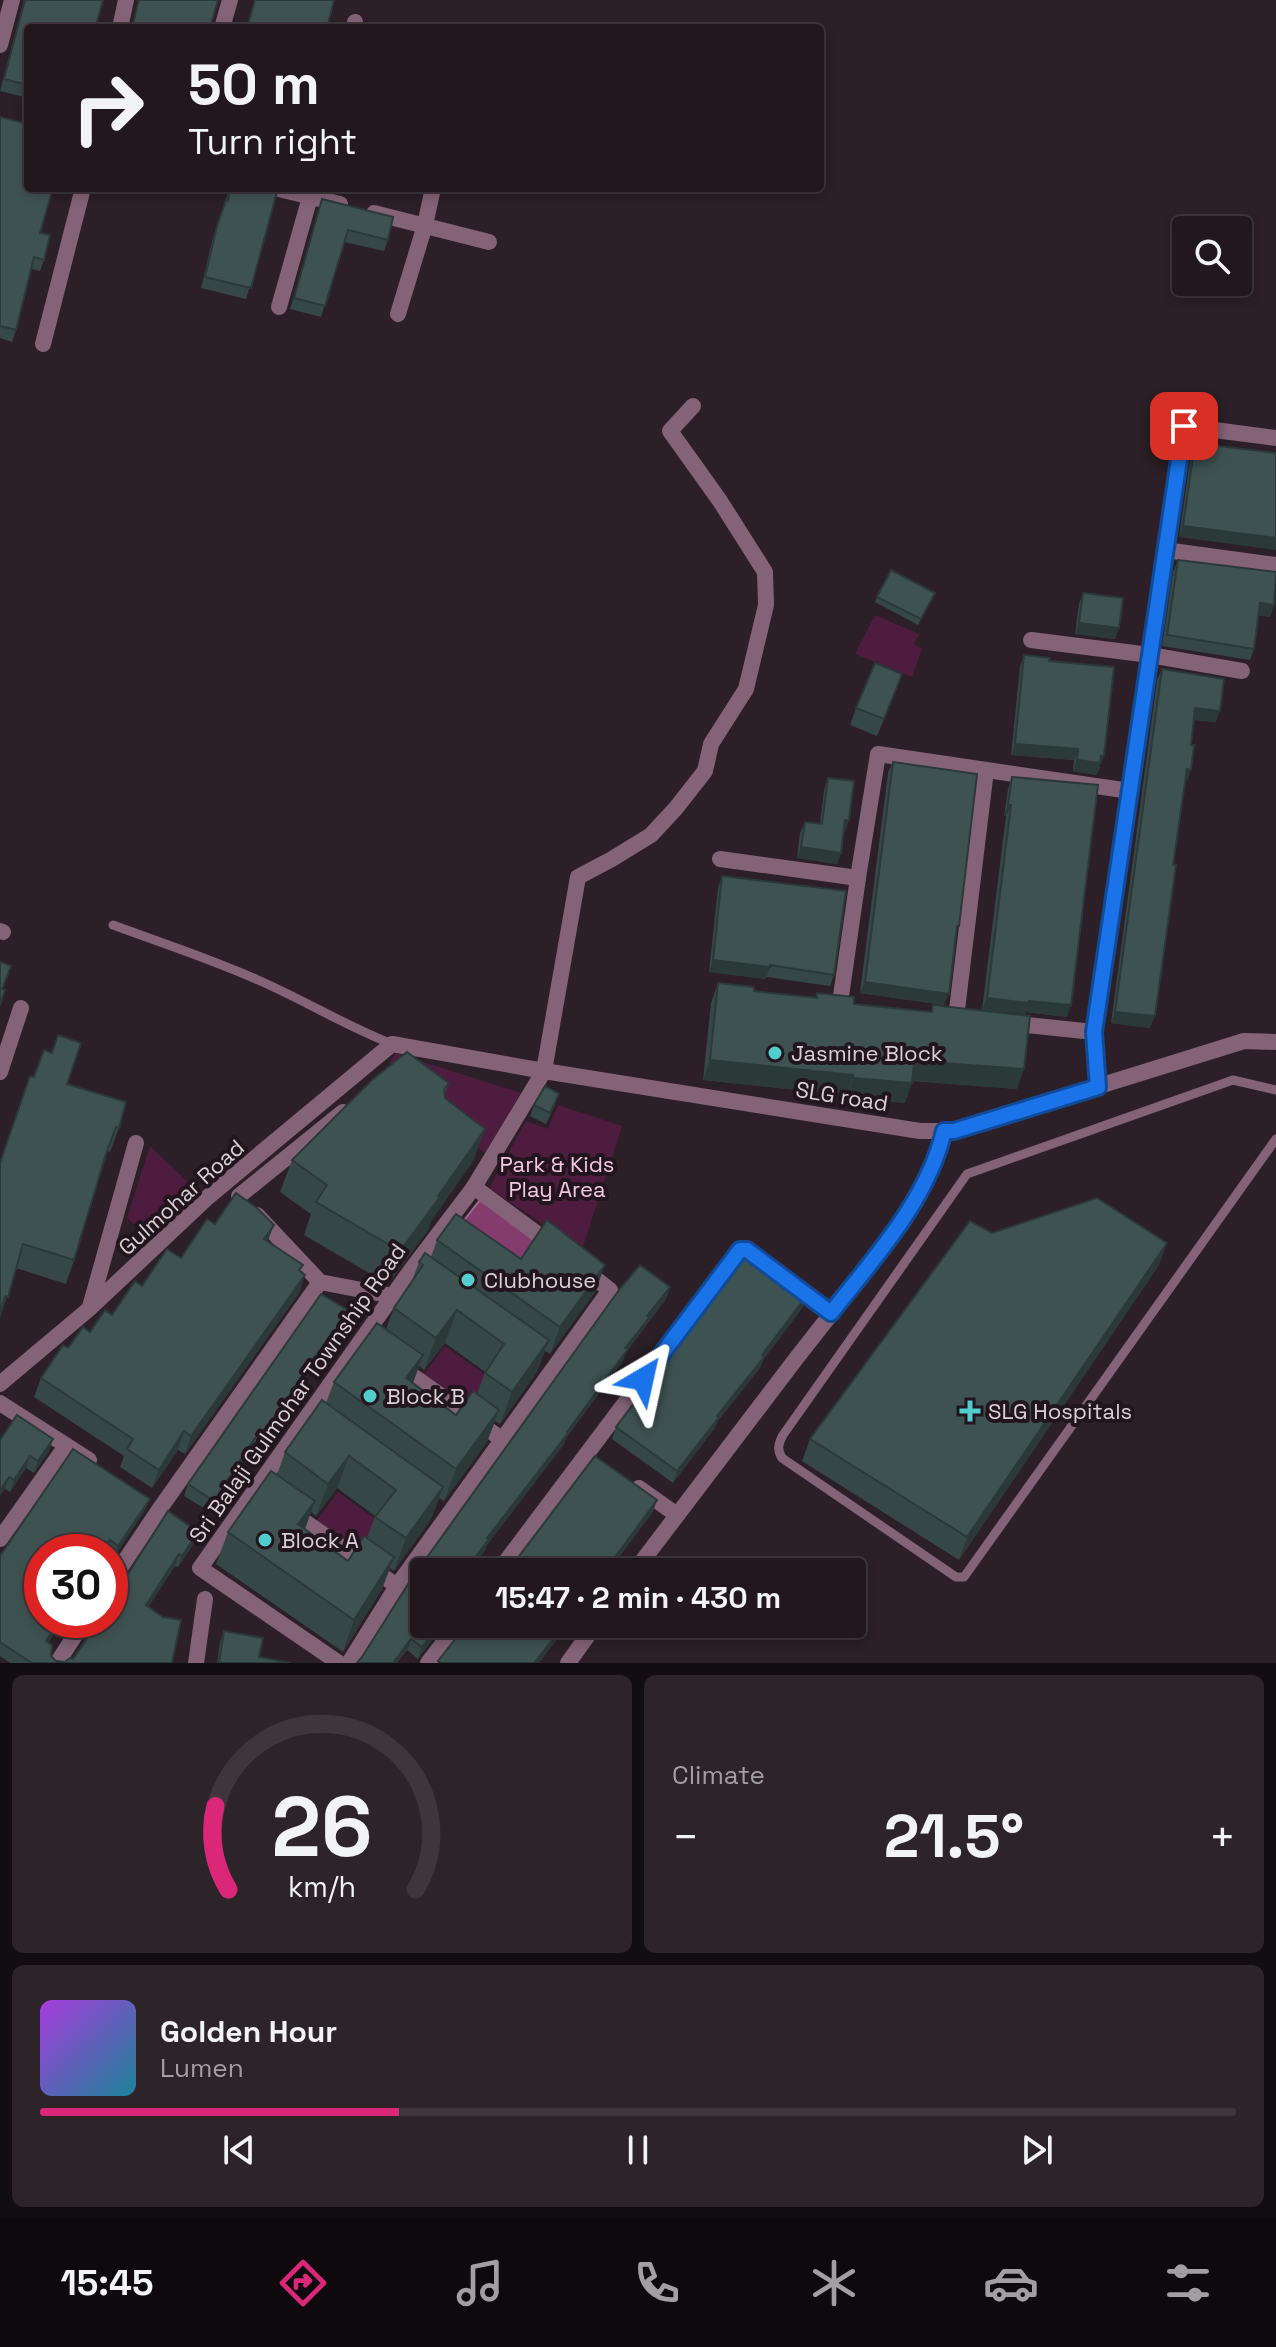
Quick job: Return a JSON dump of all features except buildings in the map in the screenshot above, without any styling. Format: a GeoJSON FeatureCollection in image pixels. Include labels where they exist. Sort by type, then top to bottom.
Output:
{"type":"FeatureCollection","features":[{"type":"Feature","properties":{"kind":"street"},"geometry":{"type":"LineString","coordinates":[[0,45],[12,0]]}},
{"type":"Feature","properties":{"kind":"street"},"geometry":{"type":"LineString","coordinates":[[121,24],[126,0]]}},
{"type":"Feature","properties":{"kind":"street"},"geometry":{"type":"LineString","coordinates":[[223,24],[230,0]]}},
{"type":"Feature","properties":{"kind":"street"},"geometry":{"type":"LineString","coordinates":[[43,344],[82,192]]}},
{"type":"Feature","properties":{"kind":"street"},"geometry":{"type":"LineString","coordinates":[[279,307],[311,192],[489,242]]}},
{"type":"Feature","properties":{"kind":"street"},"geometry":{"type":"LineString","coordinates":[[398,314],[432,192]]}},
{"type":"Feature","properties":{"kind":"street"},"geometry":{"type":"LineString","coordinates":[[544,1071],[578,877],[651,835],[705,771],[711,744],[746,689],[766,605],[765,572],[670,431],[693,406]]}},
{"type":"Feature","properties":{"kind":"street"},"geometry":{"type":"LineString","coordinates":[[1098,1087],[1094,1032],[1184,426],[1276,438]]}},
{"type":"Feature","properties":{"kind":"street"},"geometry":{"type":"LineString","coordinates":[[1165,550],[1276,565]]}},
{"type":"Feature","properties":{"kind":"street"},"geometry":{"type":"LineString","coordinates":[[1031,640],[1150,655],[1242,671]]}},
{"type":"Feature","properties":{"kind":"street"},"geometry":{"type":"LineString","coordinates":[[840,1003],[878,754],[1130,791]]}},
{"type":"Feature","properties":{"kind":"street"},"geometry":{"type":"LineString","coordinates":[[986,770],[949,1017],[1094,1032]]}},
{"type":"Feature","properties":{"kind":"street"},"geometry":{"type":"LineString","coordinates":[[720,859],[858,878]]}},
{"type":"Feature","properties":{"kind":"street"},"geometry":{"type":"LineString","coordinates":[[0,1072],[21,1008]]}},
{"type":"Feature","properties":{"kind":"street","name":"SLG road"},"geometry":{"type":"LineString","coordinates":[[392,1044],[920,1131],[954,1131],[1244,1041],[1276,1042]]}},
{"type":"Feature","properties":{"kind":"street","name":"Gulmohar Road"},"geometry":{"type":"LineString","coordinates":[[0,1384],[89,1309],[208,1197],[392,1044]]}},
{"type":"Feature","properties":{"kind":"street","name":"Sri Balaji Gulmohar Township Road"},"geometry":{"type":"LineString","coordinates":[[339,1663],[200,1568],[269,1497],[314,1421],[375,1348],[393,1296],[418,1275],[474,1187],[484,1156],[544,1071]]}},
{"type":"Feature","properties":{"kind":"street"},"geometry":{"type":"LineString","coordinates":[[239,1196],[359,1099]]}},
{"type":"Feature","properties":{"kind":"street"},"geometry":{"type":"LineString","coordinates":[[645,1558],[886,1244],[931,1171],[944,1131]]}},
{"type":"Feature","properties":{"kind":"street"},"geometry":{"type":"LineString","coordinates":[[89,1309],[136,1143]]}},
{"type":"Feature","properties":{"kind":"street"},"geometry":{"type":"LineString","coordinates":[[225,1185],[320,1282],[393,1296]]}},
{"type":"Feature","properties":{"kind":"street"},"geometry":{"type":"LineString","coordinates":[[349,1663],[441,1512],[503,1440],[546,1365],[610,1290],[474,1187]]}},
{"type":"Feature","properties":{"kind":"street"},"geometry":{"type":"LineString","coordinates":[[510,1558],[595,1458],[740,1250],[747,1250],[831,1313]]}},
{"type":"Feature","properties":{"kind":"street"},"geometry":{"type":"LineString","coordinates":[[128,1551],[155,1503],[320,1282]]}},
{"type":"Feature","properties":{"kind":"street"},"geometry":{"type":"LineString","coordinates":[[375,1348],[503,1440]]}},
{"type":"Feature","properties":{"kind":"street"},"geometry":{"type":"LineString","coordinates":[[0,1403],[102,1468]]}},
{"type":"Feature","properties":{"kind":"street"},"geometry":{"type":"LineString","coordinates":[[0,1539],[66,1446]]}},
{"type":"Feature","properties":{"kind":"street"},"geometry":{"type":"LineString","coordinates":[[627,1480],[677,1515]]}},
{"type":"Feature","properties":{"kind":"street"},"geometry":{"type":"LineString","coordinates":[[269,1497],[397,1586]]}},
{"type":"Feature","properties":{"kind":"street"},"geometry":{"type":"LineString","coordinates":[[196,1663],[205,1599]]}},
{"type":"Feature","properties":{"kind":"street"},"geometry":{"type":"LineString","coordinates":[[57,1663],[73,1638]]}},
{"type":"Feature","properties":{"kind":"street"},"geometry":{"type":"LineString","coordinates":[[428,1663],[447,1638]]}},
{"type":"Feature","properties":{"kind":"street"},"geometry":{"type":"LineString","coordinates":[[568,1663],[586,1638]]}},
{"type":"Feature","properties":{"kind":"lane"},"geometry":{"type":"LineString","coordinates":[[113,925],[255,978],[357,1030],[392,1044]]}},
{"type":"Feature","properties":{"kind":"lane"},"geometry":{"type":"LineString","coordinates":[[1276,1090],[1233,1080],[967,1174],[783,1435],[778,1443],[782,1458],[956,1577],[964,1577],[1276,1139]]}},
{"type":"Feature","properties":{"kind":"green space"},"geometry":{"type":"Polygon","coordinates":[[[875,615],[919,634],[914,644],[922,649],[912,677],[855,654],[875,615]]]}},
{"type":"Feature","properties":{"kind":"green space"},"geometry":{"type":"Polygon","coordinates":[[[395,1053],[521,1093],[485,1153],[449,1125],[458,1113],[389,1063],[395,1053]]]}},
{"type":"Feature","properties":{"kind":"green space","name":"Park & Kids Play Area"},"geometry":{"type":"Polygon","coordinates":[[[558,1105],[622,1126],[582,1250],[489,1188],[526,1121],[548,1129],[558,1105]]]}},
{"type":"Feature","properties":{"kind":"green space"},"geometry":{"type":"Polygon","coordinates":[[[150,1146],[196,1190],[147,1235],[127,1218],[150,1146]]]}},
{"type":"Feature","properties":{"kind":"green space"},"geometry":{"type":"Polygon","coordinates":[[[445,1346],[489,1377],[466,1409],[421,1378],[445,1346]]]}},
{"type":"Feature","properties":{"kind":"green space"},"geometry":{"type":"Polygon","coordinates":[[[338,1492],[381,1523],[357,1553],[314,1524],[338,1492]]]}},
{"type":"Feature","properties":{"kind":"shaded area"},"geometry":{"type":"Polygon","coordinates":[[[480,1200],[537,1242],[508,1280],[451,1237],[480,1200]]]}},
{"type":"Feature","properties":{"kind":"place","name":"Jasmine Block"},"geometry":{"type":"Point","coordinates":[775,1053]}},
{"type":"Feature","properties":{"kind":"place","name":"Clubhouse"},"geometry":{"type":"Point","coordinates":[468,1280]}},
{"type":"Feature","properties":{"kind":"place","name":"Block B"},"geometry":{"type":"Point","coordinates":[370,1396]}},
{"type":"Feature","properties":{"kind":"place","name":"SLG Hospitals"},"geometry":{"type":"Point","coordinates":[970,1411]}},
{"type":"Feature","properties":{"kind":"place","name":"Block A"},"geometry":{"type":"Point","coordinates":[265,1540]}},
{"type":"Feature","properties":{"kind":"route"},"geometry":{"type":"LineString","coordinates":[[643,1379],[740,1250],[747,1250],[831,1313],[886,1244],[901,1220],[931,1171],[944,1131],[954,1131],[1098,1087],[1094,1032],[1184,426]]}}]}
